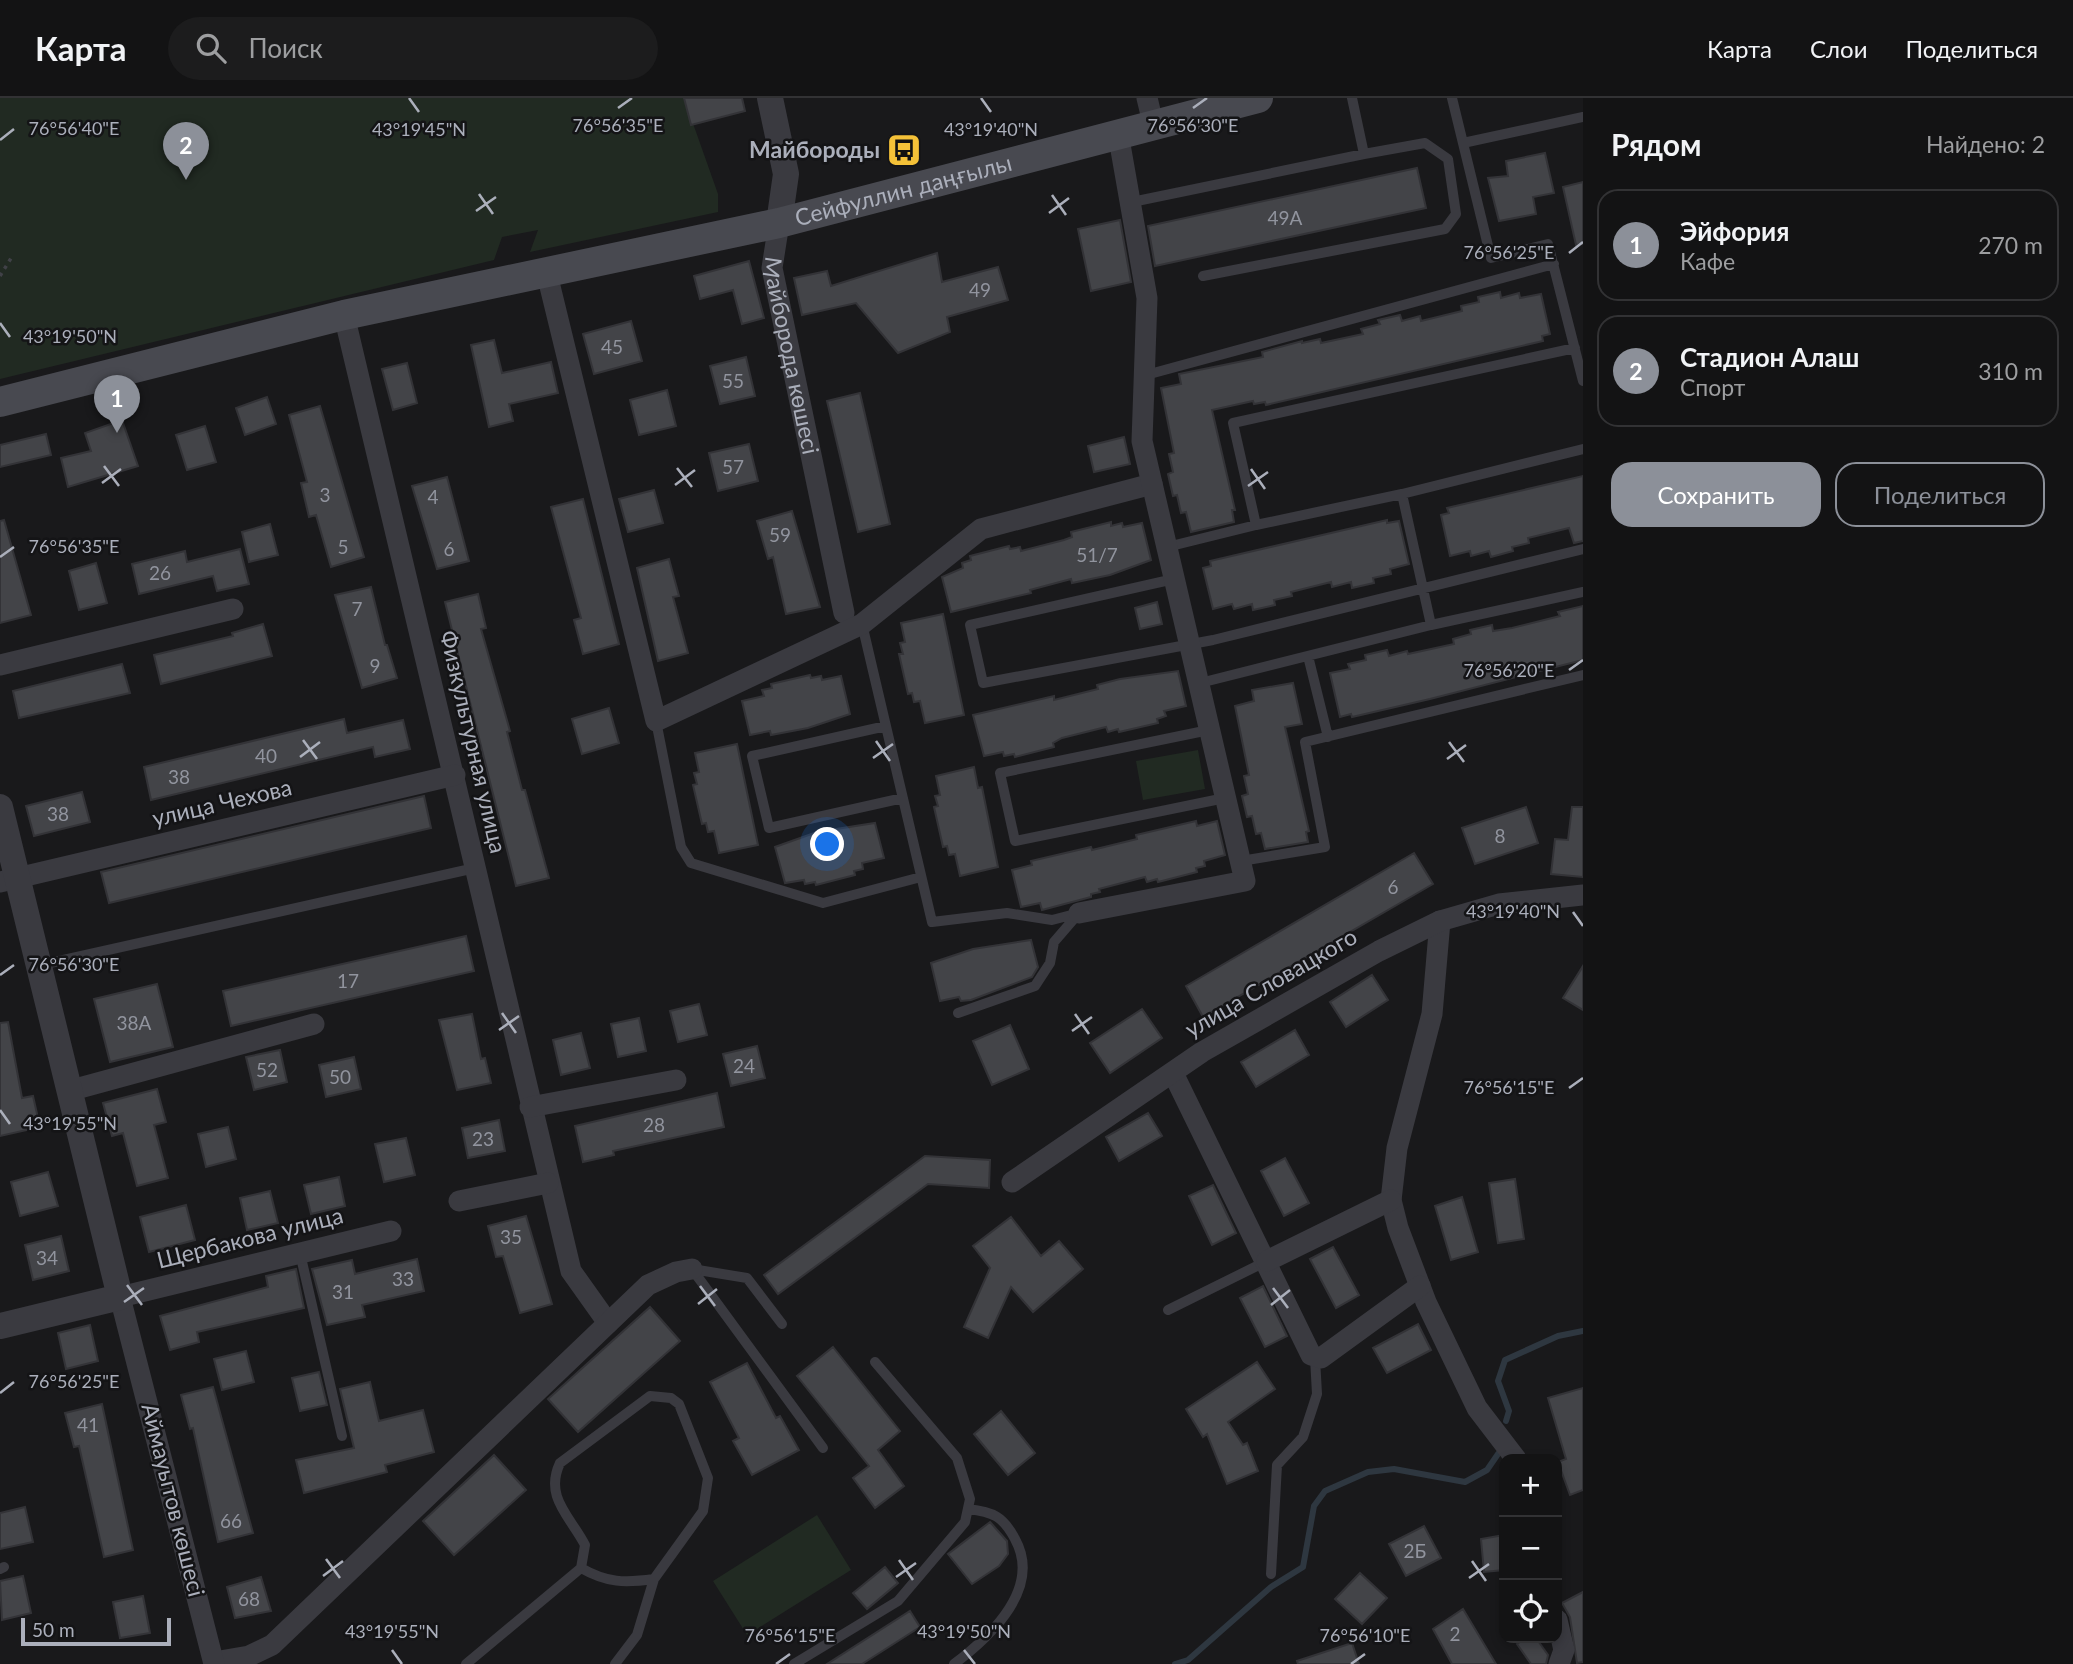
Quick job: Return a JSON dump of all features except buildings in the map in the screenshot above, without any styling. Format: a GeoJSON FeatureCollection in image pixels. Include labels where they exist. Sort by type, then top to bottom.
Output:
{"type":"FeatureCollection","features":[{"type":"Feature","properties":{"kind":"main road","name":"Сейфуллин даңғылы"},"geometry":{"type":"LineString","coordinates":[[344,315],[545,270],[779,223],[1118,133],[1150,111],[1258,98]]}},
{"type":"Feature","properties":{"kind":"main road"},"geometry":{"type":"LineString","coordinates":[[0,402],[344,315]]}},
{"type":"Feature","properties":{"kind":"street","name":"Майборода көшесі"},"geometry":{"type":"LineString","coordinates":[[770,98],[786,173],[772,268],[853,618]]}},
{"type":"Feature","properties":{"kind":"street"},"geometry":{"type":"LineString","coordinates":[[1079,913],[1245,881],[1142,441],[1147,298],[1118,133]]}},
{"type":"Feature","properties":{"kind":"street"},"geometry":{"type":"LineString","coordinates":[[545,270],[656,721],[853,618],[981,529],[1152,484]]}},
{"type":"Feature","properties":{"kind":"street","name":"Физкультурная улица"},"geometry":{"type":"LineString","coordinates":[[344,315],[455,775],[570,1271],[608,1323]]}},
{"type":"Feature","properties":{"kind":"street"},"geometry":{"type":"LineString","coordinates":[[0,665],[233,608]]}},
{"type":"Feature","properties":{"kind":"street","name":"улица Чехова"},"geometry":{"type":"LineString","coordinates":[[8,879],[455,775]]}},
{"type":"Feature","properties":{"kind":"street","name":"Аймауытов көшесі"},"geometry":{"type":"LineString","coordinates":[[0,807],[8,879],[40,965],[120,1297],[215,1663]]}},
{"type":"Feature","properties":{"kind":"street","name":"улица Словацкого"},"geometry":{"type":"LineString","coordinates":[[1012,1182],[1172,1073],[1367,958],[1440,920],[1499,904],[1583,895]]}},
{"type":"Feature","properties":{"kind":"street"},"geometry":{"type":"LineString","coordinates":[[1440,920],[1432,1014],[1397,1148],[1391,1200],[1420,1286],[1477,1408],[1512,1454]]}},
{"type":"Feature","properties":{"kind":"street"},"geometry":{"type":"LineString","coordinates":[[72,1090],[314,1024]]}},
{"type":"Feature","properties":{"kind":"street"},"geometry":{"type":"LineString","coordinates":[[1172,1073],[1311,1355],[1315,1358],[1321,1357],[1420,1286]]}},
{"type":"Feature","properties":{"kind":"street"},"geometry":{"type":"LineString","coordinates":[[530,1107],[676,1080]]}},
{"type":"Feature","properties":{"kind":"street"},"geometry":{"type":"LineString","coordinates":[[459,1201],[548,1183]]}},
{"type":"Feature","properties":{"kind":"street"},"geometry":{"type":"LineString","coordinates":[[1267,1261],[1391,1200]]}},
{"type":"Feature","properties":{"kind":"street","name":"Щербакова улица"},"geometry":{"type":"LineString","coordinates":[[120,1297],[391,1231]]}},
{"type":"Feature","properties":{"kind":"street"},"geometry":{"type":"LineString","coordinates":[[215,1663],[249,1656],[271,1645],[648,1285],[676,1272],[692,1269]]}},
{"type":"Feature","properties":{"kind":"street"},"geometry":{"type":"LineString","coordinates":[[0,1326],[120,1297]]}},
{"type":"Feature","properties":{"kind":"street"},"geometry":{"type":"LineString","coordinates":[[1559,1664],[1564,1650],[1562,1641]]}},
{"type":"Feature","properties":{"kind":"lane"},"geometry":{"type":"LineString","coordinates":[[1352,98],[1364,154]]}},
{"type":"Feature","properties":{"kind":"lane"},"geometry":{"type":"LineString","coordinates":[[1452,98],[1491,258],[1548,244],[1583,381]]}},
{"type":"Feature","properties":{"kind":"lane"},"geometry":{"type":"LineString","coordinates":[[1463,143],[1583,117]]}},
{"type":"Feature","properties":{"kind":"lane"},"geometry":{"type":"LineString","coordinates":[[1132,202],[1425,143],[1448,159],[1456,214],[1445,229],[1203,276]]}},
{"type":"Feature","properties":{"kind":"lane"},"geometry":{"type":"LineString","coordinates":[[1146,375],[1554,264]]}},
{"type":"Feature","properties":{"kind":"lane"},"geometry":{"type":"LineString","coordinates":[[1256,525],[1233,422],[1575,348]]}},
{"type":"Feature","properties":{"kind":"lane"},"geometry":{"type":"LineString","coordinates":[[1167,547],[1402,494],[1583,449]]}},
{"type":"Feature","properties":{"kind":"lane"},"geometry":{"type":"LineString","coordinates":[[1402,494],[1431,625]]}},
{"type":"Feature","properties":{"kind":"lane"},"geometry":{"type":"LineString","coordinates":[[1174,579],[970,625],[983,683],[1189,645],[1583,549]]}},
{"type":"Feature","properties":{"kind":"lane"},"geometry":{"type":"LineString","coordinates":[[1200,683],[1431,625],[1583,592]]}},
{"type":"Feature","properties":{"kind":"lane"},"geometry":{"type":"LineString","coordinates":[[853,618],[886,726],[932,922],[1007,913],[1052,920],[1079,913]]}},
{"type":"Feature","properties":{"kind":"lane"},"geometry":{"type":"LineString","coordinates":[[1308,656],[1328,737]]}},
{"type":"Feature","properties":{"kind":"lane"},"geometry":{"type":"LineString","coordinates":[[1241,861],[1325,847],[1305,742],[1583,675]]}},
{"type":"Feature","properties":{"kind":"lane"},"geometry":{"type":"LineString","coordinates":[[656,721],[681,846],[691,863],[823,903],[921,877]]}},
{"type":"Feature","properties":{"kind":"lane"},"geometry":{"type":"LineString","coordinates":[[886,726],[752,756],[769,828],[903,798]]}},
{"type":"Feature","properties":{"kind":"lane"},"geometry":{"type":"LineString","coordinates":[[1209,730],[1000,773],[1014,841],[1226,798]]}},
{"type":"Feature","properties":{"kind":"lane"},"geometry":{"type":"LineString","coordinates":[[40,965],[475,868]]}},
{"type":"Feature","properties":{"kind":"lane"},"geometry":{"type":"LineString","coordinates":[[958,1013],[1035,986],[1050,964],[1054,942],[1079,913]]}},
{"type":"Feature","properties":{"kind":"lane"},"geometry":{"type":"LineString","coordinates":[[300,1253],[342,1436]]}},
{"type":"Feature","properties":{"kind":"lane"},"geometry":{"type":"LineString","coordinates":[[1168,1310],[1267,1261]]}},
{"type":"Feature","properties":{"kind":"lane"},"geometry":{"type":"LineString","coordinates":[[692,1269],[747,1278],[782,1324]]}},
{"type":"Feature","properties":{"kind":"lane"},"geometry":{"type":"LineString","coordinates":[[692,1269],[823,1448]]}},
{"type":"Feature","properties":{"kind":"lane"},"geometry":{"type":"LineString","coordinates":[[1271,1574],[1278,1465],[1303,1437],[1317,1394],[1315,1358]]}},
{"type":"Feature","properties":{"kind":"lane"},"geometry":{"type":"LineString","coordinates":[[794,1664],[898,1601],[965,1522],[970,1499],[957,1458],[875,1362]]}},
{"type":"Feature","properties":{"kind":"lane"},"geometry":{"type":"LineString","coordinates":[[466,1664],[581,1568],[586,1545],[553,1490],[555,1475],[561,1463],[650,1396],[660,1396],[679,1404],[708,1478],[703,1511],[654,1579],[637,1635],[615,1664]]}},
{"type":"Feature","properties":{"kind":"lane"},"geometry":{"type":"LineString","coordinates":[[954,1664],[977,1646],[1002,1617],[1021,1588],[1024,1555],[1009,1529],[992,1511],[968,1509]]}},
{"type":"Feature","properties":{"kind":"lane"},"geometry":{"type":"LineString","coordinates":[[581,1568],[601,1580],[624,1584],[654,1579]]}},
{"type":"Feature","properties":{"kind":"path"},"geometry":{"type":"LineString","coordinates":[[0,276],[13,256]]}},
{"type":"Feature","properties":{"kind":"shaded area"},"geometry":{"type":"Polygon","coordinates":[[[0,98],[684,98],[718,194],[718,212],[530,252],[538,230],[502,237],[494,260],[0,379],[0,98]]]}},
{"type":"Feature","properties":{"kind":"shaded area"},"geometry":{"type":"Polygon","coordinates":[[[1198,750],[1205,789],[1143,800],[1136,761],[1198,750]]]}},
{"type":"Feature","properties":{"kind":"shaded area"},"geometry":{"type":"Polygon","coordinates":[[[817,1515],[851,1570],[747,1635],[713,1581],[817,1515]]]}},
{"type":"Feature","properties":{"kind":"waterway"},"geometry":{"type":"LineString","coordinates":[[1506,1421],[1509,1411],[1498,1381],[1505,1360],[1558,1336],[1583,1331]]}},
{"type":"Feature","properties":{"kind":"waterway"},"geometry":{"type":"LineString","coordinates":[[1175,1664],[1188,1660],[1271,1587],[1303,1567],[1314,1506],[1325,1491],[1368,1472],[1394,1469],[1465,1482],[1487,1470],[1498,1454]]}},
{"type":"Feature","properties":{"kind":"place","name":"Майбороды"},"geometry":{"type":"Point","coordinates":[904,150]}},
{"type":"Feature","properties":{"kind":"place","name":"Стадион Алаш"},"geometry":{"type":"Point","coordinates":[186,180]}},
{"type":"Feature","properties":{"kind":"place","name":"Эйфория"},"geometry":{"type":"Point","coordinates":[117,433]}}]}
